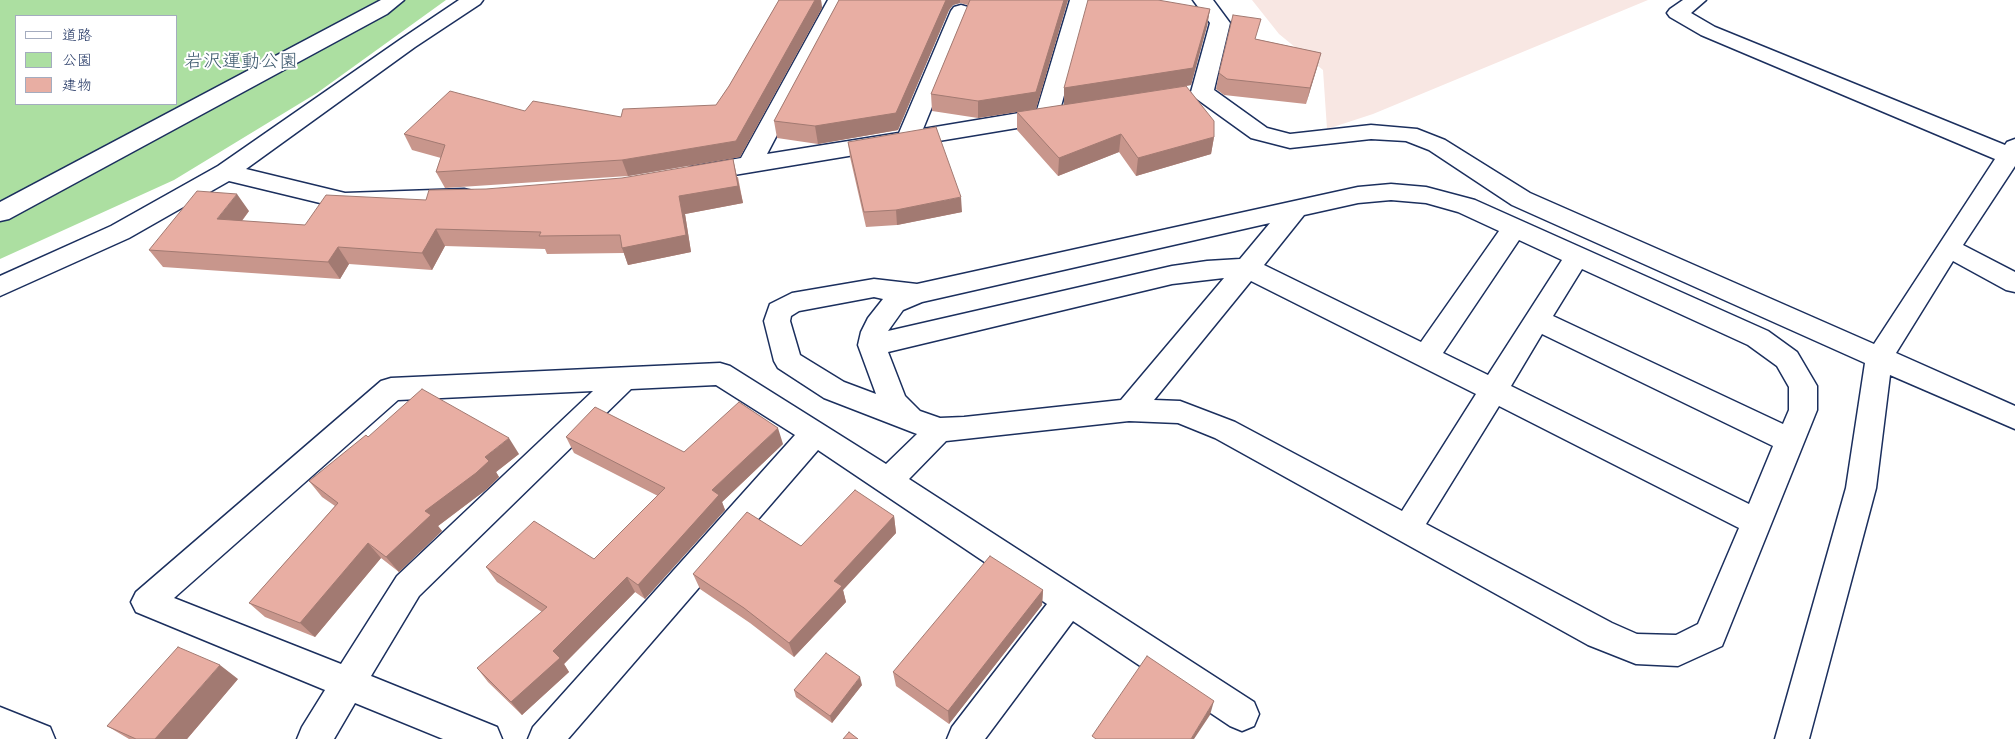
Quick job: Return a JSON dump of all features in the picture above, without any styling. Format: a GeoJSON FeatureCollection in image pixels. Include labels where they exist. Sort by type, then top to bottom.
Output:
{"type":"FeatureCollection","features":[{"type":"Feature","properties":{"kind":"street"},"geometry":{"type":"LineString","coordinates":[[0,213],[380,10],[394,0]]}},
{"type":"Feature","properties":{"kind":"street"},"geometry":{"type":"LineString","coordinates":[[0,287],[120,232],[226,172],[408,43],[473,0]]}},
{"type":"Feature","properties":{"kind":"street"},"geometry":{"type":"LineString","coordinates":[[1047,116],[1080,0]]}},
{"type":"Feature","properties":{"kind":"street"},"geometry":{"type":"LineString","coordinates":[[1203,0],[1220,23],[1193,94],[1259,133],[1290,141],[1371,132],[1410,134],[1437,145],[1521,199],[2015,418]]}},
{"type":"Feature","properties":{"kind":"street"},"geometry":{"type":"LineString","coordinates":[[1696,0],[1677,13],[1708,31],[2013,154],[1948,248],[1878,358],[1861,488],[1792,739]]}},
{"type":"Feature","properties":{"kind":"street"},"geometry":{"type":"LineString","coordinates":[[750,164],[836,3]]}},
{"type":"Feature","properties":{"kind":"street"},"geometry":{"type":"LineString","coordinates":[[908,138],[961,11]]}},
{"type":"Feature","properties":{"kind":"street"},"geometry":{"type":"LineString","coordinates":[[675,177],[1076,112]]}},
{"type":"Feature","properties":{"kind":"street"},"geometry":{"type":"LineString","coordinates":[[226,172],[345,201],[484,197]]}},
{"type":"Feature","properties":{"kind":"street"},"geometry":{"type":"LineString","coordinates":[[910,419],[893,402],[872,345],[874,332],[881,318],[894,303],[917,294],[1358,196],[1391,192],[1426,196],[1466,206],[1758,338],[1787,359],[1803,386],[1803,410],[1710,634],[1678,652],[1636,649],[1600,634],[1225,430],[1180,412],[1129,410],[964,429],[939,430],[910,419],[834,390],[788,361],[777,321],[779,311],[792,303],[874,288],[917,294]]}},
{"type":"Feature","properties":{"kind":"street"},"geometry":{"type":"LineString","coordinates":[[1129,410],[1295,210]]}},
{"type":"Feature","properties":{"kind":"street"},"geometry":{"type":"LineString","coordinates":[[1426,357],[1514,228]]}},
{"type":"Feature","properties":{"kind":"street"},"geometry":{"type":"LineString","coordinates":[[1948,248],[2015,283]]}},
{"type":"Feature","properties":{"kind":"street"},"geometry":{"type":"LineString","coordinates":[[1407,529],[1577,256]]}},
{"type":"Feature","properties":{"kind":"street"},"geometry":{"type":"LineString","coordinates":[[872,345],[1172,275],[1207,270],[1248,268],[1757,522]]}},
{"type":"Feature","properties":{"kind":"street"},"geometry":{"type":"LineString","coordinates":[[1537,320],[1790,441]]}},
{"type":"Feature","properties":{"kind":"street"},"geometry":{"type":"LineString","coordinates":[[485,739],[147,602],[392,389],[720,374],[815,432],[1242,714]]}},
{"type":"Feature","properties":{"kind":"street"},"geometry":{"type":"LineString","coordinates":[[314,739],[408,586],[623,379]]}},
{"type":"Feature","properties":{"kind":"street"},"geometry":{"type":"LineString","coordinates":[[888,480],[939,430]]}},
{"type":"Feature","properties":{"kind":"street"},"geometry":{"type":"LineString","coordinates":[[545,739],[815,432]]}},
{"type":"Feature","properties":{"kind":"street"},"geometry":{"type":"LineString","coordinates":[[964,739],[1070,599]]}},
{"type":"Feature","properties":{"kind":"street"},"geometry":{"type":"LineString","coordinates":[[0,724],[38,739]]}},
{"type":"Feature","properties":{"kind":"shaded area"},"geometry":{"type":"Polygon","coordinates":[[[1252,0],[1648,0],[1373,114],[1327,129],[1323,70],[1279,34],[1252,0]]]}},
{"type":"Feature","properties":{"kind":"green space","name":"岩沢運動公園"},"geometry":{"type":"Polygon","coordinates":[[[0,0],[446,0],[317,93],[174,180],[0,259],[0,0]]]}},
{"type":"Feature","properties":{"kind":"building"},"geometry":{"type":"Polygon","coordinates":[[[779,0],[815,0],[736,141],[622,160],[436,172],[445,145],[404,134],[450,91],[525,111],[533,101],[621,117],[623,109],[716,105],[779,0]]]}},
{"type":"Feature","properties":{"kind":"building"},"geometry":{"type":"Polygon","coordinates":[[[839,0],[946,0],[896,113],[815,126],[774,121],[839,0]]]}},
{"type":"Feature","properties":{"kind":"building"},"geometry":{"type":"Polygon","coordinates":[[[970,0],[1064,0],[1036,92],[978,101],[931,94],[970,0]]]}},
{"type":"Feature","properties":{"kind":"building"},"geometry":{"type":"Polygon","coordinates":[[[1088,0],[1158,0],[1210,9],[1193,68],[1064,88],[1088,0]]]}},
{"type":"Feature","properties":{"kind":"building"},"geometry":{"type":"Polygon","coordinates":[[[1233,15],[1261,19],[1255,39],[1321,53],[1310,88],[1227,79],[1219,73],[1233,15]]]}},
{"type":"Feature","properties":{"kind":"building"},"geometry":{"type":"Polygon","coordinates":[[[1186,86],[1214,121],[1214,137],[1138,158],[1121,134],[1059,158],[1017,112],[1186,86]]]}},
{"type":"Feature","properties":{"kind":"building"},"geometry":{"type":"Polygon","coordinates":[[[936,127],[961,197],[896,210],[864,212],[848,142],[936,127]]]}},
{"type":"Feature","properties":{"kind":"building"},"geometry":{"type":"Polygon","coordinates":[[[733,159],[738,186],[679,196],[686,235],[622,248],[620,235],[539,236],[541,232],[436,229],[422,253],[338,247],[328,262],[149,250],[197,191],[237,194],[217,219],[305,225],[326,195],[426,200],[429,190],[486,189],[622,178],[733,159]]]}},
{"type":"Feature","properties":{"kind":"building"},"geometry":{"type":"Polygon","coordinates":[[[422,389],[509,438],[485,457],[489,461],[476,473],[425,511],[431,515],[386,557],[368,543],[300,623],[249,603],[338,503],[309,481],[366,435],[368,437],[422,389]]]}},
{"type":"Feature","properties":{"kind":"building"},"geometry":{"type":"Polygon","coordinates":[[[739,402],[778,428],[712,490],[719,495],[638,585],[627,577],[553,651],[560,658],[511,702],[477,668],[547,607],[486,567],[534,521],[594,559],[665,488],[566,437],[595,407],[684,452],[739,402]]]}},
{"type":"Feature","properties":{"kind":"building"},"geometry":{"type":"Polygon","coordinates":[[[855,490],[894,516],[834,581],[842,586],[789,643],[744,608],[693,574],[747,512],[801,546],[855,490]]]}},
{"type":"Feature","properties":{"kind":"building"},"geometry":{"type":"Polygon","coordinates":[[[990,556],[1043,590],[948,711],[893,672],[990,556]]]}},
{"type":"Feature","properties":{"kind":"building"},"geometry":{"type":"Polygon","coordinates":[[[178,647],[220,665],[155,739],[136,739],[107,726],[178,647]]]}},
{"type":"Feature","properties":{"kind":"building"},"geometry":{"type":"Polygon","coordinates":[[[826,653],[860,677],[830,716],[794,690],[826,653]]]}},
{"type":"Feature","properties":{"kind":"building"},"geometry":{"type":"Polygon","coordinates":[[[1147,656],[1214,701],[1191,739],[1096,739],[1092,736],[1147,656]]]}},
{"type":"Feature","properties":{"kind":"building"},"geometry":{"type":"Polygon","coordinates":[[[849,732],[858,739],[843,739],[849,732]]]}}]}
